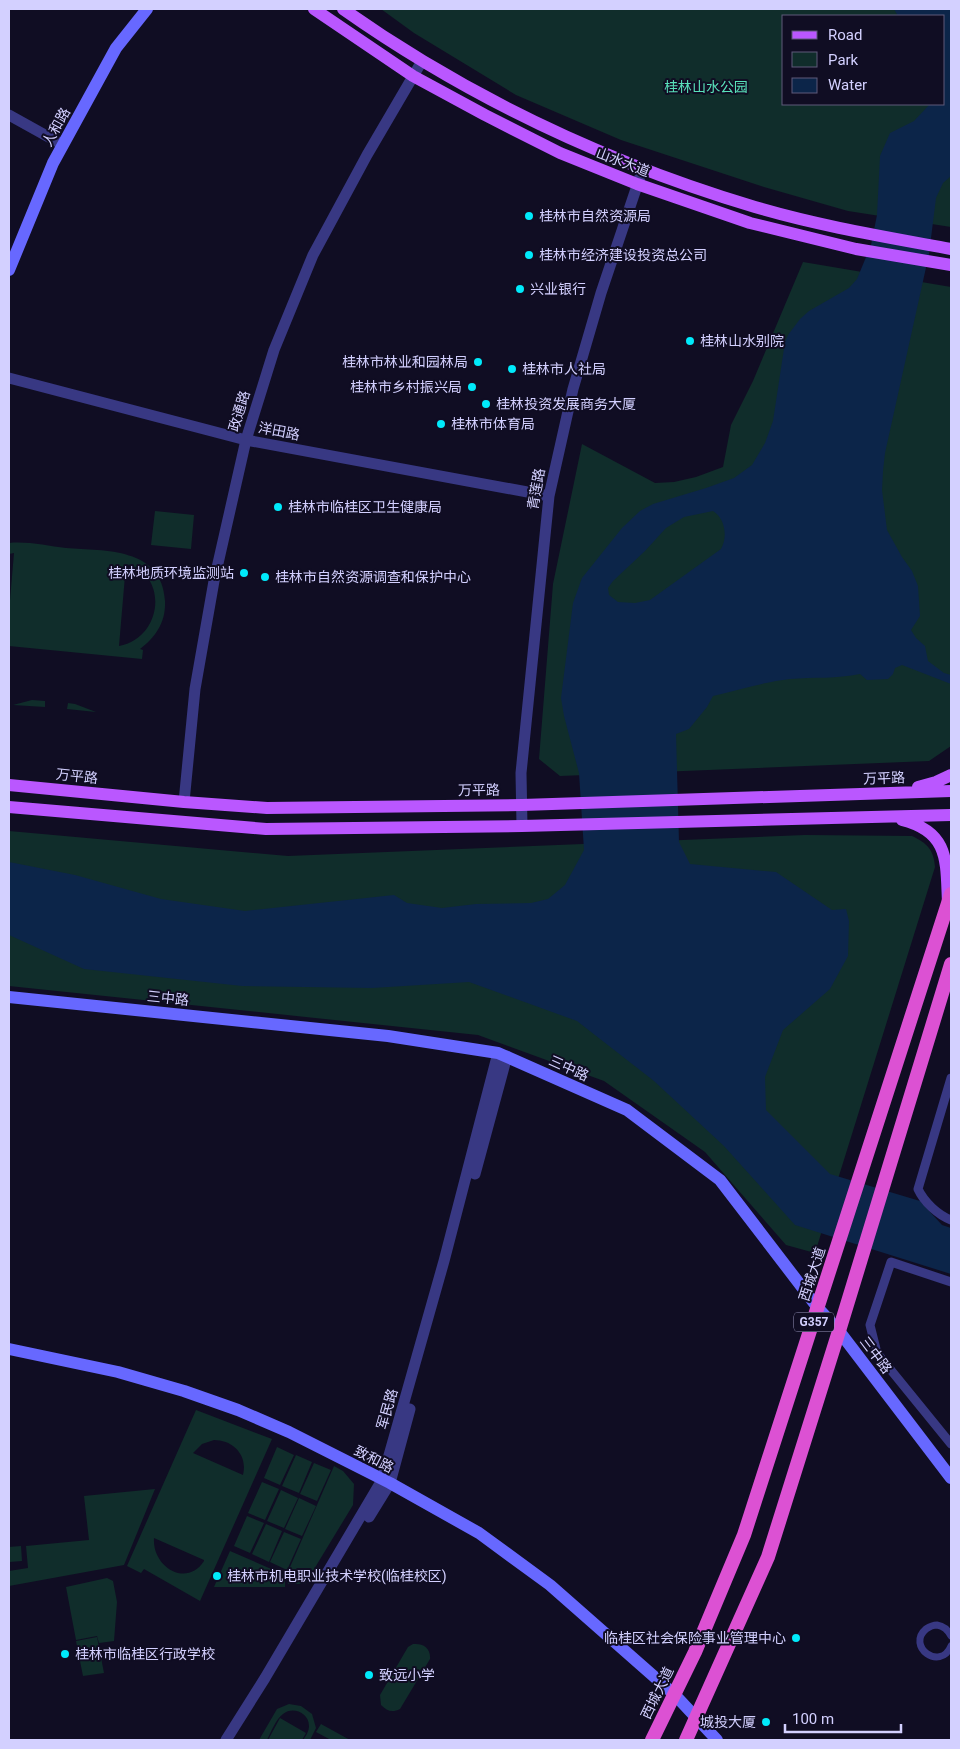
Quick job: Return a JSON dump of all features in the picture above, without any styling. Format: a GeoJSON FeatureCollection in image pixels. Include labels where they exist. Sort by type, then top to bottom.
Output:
{"type":"FeatureCollection","features":[{"type":"Feature","properties":{"kind":"highway","name":"西城大道"},"geometry":{"type":"LineString","coordinates":[[652,1740],[696,1652],[744,1535],[950,898]]}},
{"type":"Feature","properties":{"kind":"highway","name":"G357"},"geometry":{"type":"LineString","coordinates":[[686,1740],[768,1558],[951,964]]}},
{"type":"Feature","properties":{"kind":"main road","name":"人和路"},"geometry":{"type":"LineString","coordinates":[[9,270],[53,163],[116,48],[147,9]]}},
{"type":"Feature","properties":{"kind":"main road","name":"山水大道"},"geometry":{"type":"LineString","coordinates":[[314,9],[413,76],[560,153],[637,184],[750,223],[856,248],[951,265]]}},
{"type":"Feature","properties":{"kind":"main road","name":"山水大道"},"geometry":{"type":"LineString","coordinates":[[343,9],[422,61],[494,101],[567,137],[642,168],[755,207],[859,232],[951,249]]}},
{"type":"Feature","properties":{"kind":"main road"},"geometry":{"type":"LineString","coordinates":[[898,793],[936,782],[951,775]]}},
{"type":"Feature","properties":{"kind":"main road","name":"万平路"},"geometry":{"type":"LineString","coordinates":[[9,785],[267,808],[522,805],[951,791]]}},
{"type":"Feature","properties":{"kind":"main road"},"geometry":{"type":"LineString","coordinates":[[9,807],[266,829],[522,826],[951,815]]}},
{"type":"Feature","properties":{"kind":"main road"},"geometry":{"type":"LineString","coordinates":[[887,816],[915,823],[939,842],[944,855],[950,898]]}},
{"type":"Feature","properties":{"kind":"main road","name":"三中路"},"geometry":{"type":"LineString","coordinates":[[9,996],[388,1036],[503,1054],[626,1110],[720,1180],[818,1308],[839,1331],[951,1478]]}},
{"type":"Feature","properties":{"kind":"main road","name":"致和路"},"geometry":{"type":"LineString","coordinates":[[9,1349],[118,1372],[184,1391],[238,1410],[289,1432],[386,1481],[479,1532],[542,1579],[675,1694],[717,1740]]}},
{"type":"Feature","properties":{"kind":"street","name":"政通路"},"geometry":{"type":"LineString","coordinates":[[184,802],[195,689],[214,581],[246,440],[274,350],[313,255],[367,155],[422,61]]}},
{"type":"Feature","properties":{"kind":"street"},"geometry":{"type":"LineString","coordinates":[[9,115],[63,145]]}},
{"type":"Feature","properties":{"kind":"street","name":"青莲路"},"geometry":{"type":"LineString","coordinates":[[522,826],[521,773],[549,496],[573,389],[601,293],[642,168]]}},
{"type":"Feature","properties":{"kind":"street","name":"洋田路"},"geometry":{"type":"LineString","coordinates":[[9,378],[246,440],[549,496]]}},
{"type":"Feature","properties":{"kind":"street","name":"军民路"},"geometry":{"type":"LineString","coordinates":[[232,1740],[386,1481],[444,1260],[503,1054]]}},
{"type":"Feature","properties":{"kind":"street"},"geometry":{"type":"LineString","coordinates":[[951,1078],[918,1189],[926,1202],[951,1220]]}},
{"type":"Feature","properties":{"kind":"street"},"geometry":{"type":"LineString","coordinates":[[951,1282],[891,1262],[870,1325],[877,1353],[951,1444]]}},
{"type":"Feature","properties":{"kind":"street","name":"军民路"},"geometry":{"type":"LineString","coordinates":[[226,1740],[386,1481]]}},
{"type":"Feature","properties":{"kind":"street"},"geometry":{"type":"LineString","coordinates":[[951,1636],[947,1629],[932,1626],[924,1631],[920,1640],[923,1650],[932,1656],[942,1656],[947,1653],[951,1646]]}},
{"type":"Feature","properties":{"kind":"green space","name":"桂林山水公园"},"geometry":{"type":"Polygon","coordinates":[[[381,9],[951,9],[951,227],[848,211],[764,187],[621,140],[516,95],[414,33],[381,9]]]}},
{"type":"Feature","properties":{"kind":"green space"},"geometry":{"type":"Polygon","coordinates":[[[803,262],[951,287],[951,746],[929,761],[560,776],[539,759],[553,584],[582,444],[655,483],[674,482],[696,477],[723,467],[731,425],[753,381],[803,262]]]}},
{"type":"Feature","properties":{"kind":"green space"},"geometry":{"type":"Polygon","coordinates":[[[155,511],[194,515],[191,549],[151,545],[155,511]]]}},
{"type":"Feature","properties":{"kind":"green space"},"geometry":{"type":"Polygon","coordinates":[[[9,543],[23,543],[114,552],[129,555],[143,561],[154,570],[161,583],[165,609],[159,628],[140,649],[143,650],[142,659],[9,646],[9,612],[14,553],[9,554],[9,543]],[[126,564],[119,646],[134,641],[145,631],[152,619],[155,606],[154,592],[149,580],[140,570],[126,564]]]}},
{"type":"Feature","properties":{"kind":"green space"},"geometry":{"type":"Polygon","coordinates":[[[32,700],[45,701],[45,707],[13,705],[32,700]]]}},
{"type":"Feature","properties":{"kind":"green space"},"geometry":{"type":"Polygon","coordinates":[[[68,703],[75,704],[96,712],[67,709],[68,703]]]}},
{"type":"Feature","properties":{"kind":"green space"},"geometry":{"type":"Polygon","coordinates":[[[9,831],[288,856],[805,835],[912,836],[922,841],[929,848],[935,867],[815,1253],[786,1245],[705,1152],[604,1081],[478,1035],[9,986],[9,831]]]}},
{"type":"Feature","properties":{"kind":"green space"},"geometry":{"type":"Polygon","coordinates":[[[196,1410],[272,1439],[200,1601],[144,1569],[141,1573],[127,1566],[196,1410]],[[214,1440],[202,1444],[193,1453],[243,1475],[243,1461],[238,1450],[227,1443],[214,1440]],[[154,1538],[159,1558],[164,1565],[172,1570],[180,1573],[189,1573],[197,1569],[204,1561],[204,1560],[154,1538]]]}},
{"type":"Feature","properties":{"kind":"green space"},"geometry":{"type":"Polygon","coordinates":[[[277,1447],[294,1455],[280,1485],[264,1478],[277,1447]]]}},
{"type":"Feature","properties":{"kind":"green space"},"geometry":{"type":"Polygon","coordinates":[[[296,1455],[312,1462],[299,1493],[282,1486],[296,1455]]]}},
{"type":"Feature","properties":{"kind":"green space"},"geometry":{"type":"Polygon","coordinates":[[[314,1463],[331,1470],[317,1501],[300,1494],[314,1463]]]}},
{"type":"Feature","properties":{"kind":"green space"},"geometry":{"type":"Polygon","coordinates":[[[334,1466],[343,1471],[354,1484],[353,1505],[305,1584],[288,1584],[287,1574],[334,1466]]]}},
{"type":"Feature","properties":{"kind":"green space"},"geometry":{"type":"Polygon","coordinates":[[[262,1482],[279,1489],[265,1520],[248,1513],[262,1482]]]}},
{"type":"Feature","properties":{"kind":"green space"},"geometry":{"type":"Polygon","coordinates":[[[155,1489],[124,1565],[9,1586],[9,1571],[28,1568],[26,1546],[89,1540],[84,1496],[155,1489]]]}},
{"type":"Feature","properties":{"kind":"green space"},"geometry":{"type":"Polygon","coordinates":[[[281,1490],[298,1498],[284,1528],[267,1521],[281,1490]]]}},
{"type":"Feature","properties":{"kind":"green space"},"geometry":{"type":"Polygon","coordinates":[[[299,1498],[316,1506],[302,1536],[285,1529],[299,1498]]]}},
{"type":"Feature","properties":{"kind":"green space"},"geometry":{"type":"Polygon","coordinates":[[[247,1516],[264,1523],[250,1553],[234,1546],[247,1516]]]}},
{"type":"Feature","properties":{"kind":"green space"},"geometry":{"type":"Polygon","coordinates":[[[266,1524],[282,1531],[269,1562],[252,1554],[266,1524]]]}},
{"type":"Feature","properties":{"kind":"green space"},"geometry":{"type":"Polygon","coordinates":[[[284,1532],[301,1539],[287,1570],[270,1562],[284,1532]]]}},
{"type":"Feature","properties":{"kind":"green space"},"geometry":{"type":"Polygon","coordinates":[[[21,1546],[22,1561],[9,1562],[9,1547],[21,1546]]]}},
{"type":"Feature","properties":{"kind":"green space"},"geometry":{"type":"Polygon","coordinates":[[[230,1551],[285,1575],[285,1587],[214,1587],[230,1551]]]}},
{"type":"Feature","properties":{"kind":"green space"},"geometry":{"type":"Polygon","coordinates":[[[107,1578],[113,1581],[117,1602],[114,1641],[99,1643],[97,1636],[76,1640],[66,1587],[107,1578]]]}},
{"type":"Feature","properties":{"kind":"green space"},"geometry":{"type":"Polygon","coordinates":[[[97,1637],[104,1673],[83,1676],[76,1641],[97,1637]]]}},
{"type":"Feature","properties":{"kind":"green space"},"geometry":{"type":"Polygon","coordinates":[[[413,1644],[420,1644],[426,1647],[430,1659],[400,1709],[388,1710],[381,1705],[380,1695],[408,1647],[413,1644]]]}},
{"type":"Feature","properties":{"kind":"green space"},"geometry":{"type":"Polygon","coordinates":[[[289,1704],[301,1706],[312,1714],[316,1728],[310,1740],[303,1740],[309,1728],[308,1721],[300,1712],[291,1711],[283,1714],[278,1719],[267,1740],[259,1740],[277,1709],[289,1704]]]}},
{"type":"Feature","properties":{"kind":"green space"},"geometry":{"type":"Polygon","coordinates":[[[280,1718],[306,1733],[302,1740],[268,1740],[280,1718]]]}},
{"type":"Feature","properties":{"kind":"green space"},"geometry":{"type":"Polygon","coordinates":[[[321,1724],[350,1740],[331,1740],[316,1732],[321,1724]]]}},
{"type":"Feature","properties":{"kind":"water"},"geometry":{"type":"Polygon","coordinates":[[[894,9],[951,9],[951,176],[943,183],[936,198],[929,254],[885,453],[882,490],[887,530],[912,571],[918,586],[920,616],[911,630],[916,638],[925,646],[928,661],[944,673],[951,675],[951,684],[902,665],[895,668],[893,674],[888,679],[867,680],[860,674],[790,679],[713,696],[707,707],[689,729],[676,734],[679,842],[690,864],[776,872],[832,910],[846,909],[849,921],[848,956],[830,989],[783,1030],[765,1077],[766,1110],[830,1174],[920,1201],[942,1225],[951,1228],[951,1274],[795,1225],[724,1146],[654,1081],[577,1021],[469,982],[372,988],[242,986],[84,969],[9,935],[9,862],[75,875],[161,899],[245,911],[394,895],[407,903],[442,908],[476,904],[531,903],[548,899],[565,885],[584,850],[579,773],[561,698],[573,603],[582,578],[622,528],[640,511],[653,504],[734,478],[752,465],[765,443],[773,421],[785,342],[788,335],[800,319],[809,311],[849,288],[857,279],[871,245],[877,215],[880,156],[890,133],[914,121],[929,105],[945,105],[945,15],[897,15],[894,9]],[[713,511],[684,517],[666,528],[613,581],[608,588],[609,595],[618,602],[635,603],[650,600],[721,549],[725,534],[720,518],[713,511]]]}},
{"type":"Feature","properties":{"kind":"place","name":"桂林市自然资源局"},"geometry":{"type":"Point","coordinates":[529,216]}},
{"type":"Feature","properties":{"kind":"place","name":"桂林市经济建设投资总公司"},"geometry":{"type":"Point","coordinates":[529,255]}},
{"type":"Feature","properties":{"kind":"place","name":"兴业银行"},"geometry":{"type":"Point","coordinates":[520,289]}},
{"type":"Feature","properties":{"kind":"place","name":"桂林山水别院"},"geometry":{"type":"Point","coordinates":[690,341]}},
{"type":"Feature","properties":{"kind":"place","name":"桂林市林业和园林局"},"geometry":{"type":"Point","coordinates":[478,362]}},
{"type":"Feature","properties":{"kind":"place","name":"桂林市人社局"},"geometry":{"type":"Point","coordinates":[512,369]}},
{"type":"Feature","properties":{"kind":"place","name":"桂林市乡村振兴局"},"geometry":{"type":"Point","coordinates":[472,387]}},
{"type":"Feature","properties":{"kind":"place","name":"桂林投资发展商务大厦"},"geometry":{"type":"Point","coordinates":[486,404]}},
{"type":"Feature","properties":{"kind":"place","name":"桂林市体育局"},"geometry":{"type":"Point","coordinates":[441,424]}},
{"type":"Feature","properties":{"kind":"place","name":"桂林市临桂区卫生健康局"},"geometry":{"type":"Point","coordinates":[278,507]}},
{"type":"Feature","properties":{"kind":"place","name":"桂林地质环境监测站"},"geometry":{"type":"Point","coordinates":[244,573]}},
{"type":"Feature","properties":{"kind":"place","name":"桂林市自然资源调查和保护中心"},"geometry":{"type":"Point","coordinates":[265,577]}},
{"type":"Feature","properties":{"kind":"place","name":"桂林市机电职业技术学校(临桂校区)"},"geometry":{"type":"Point","coordinates":[217,1576]}},
{"type":"Feature","properties":{"kind":"place","name":"临桂区社会保险事业管理中心"},"geometry":{"type":"Point","coordinates":[796,1638]}},
{"type":"Feature","properties":{"kind":"place","name":"桂林市临桂区行政学校"},"geometry":{"type":"Point","coordinates":[65,1654]}},
{"type":"Feature","properties":{"kind":"place","name":"致远小学"},"geometry":{"type":"Point","coordinates":[369,1675]}},
{"type":"Feature","properties":{"kind":"place","name":"城投大厦"},"geometry":{"type":"Point","coordinates":[766,1722]}}]}
